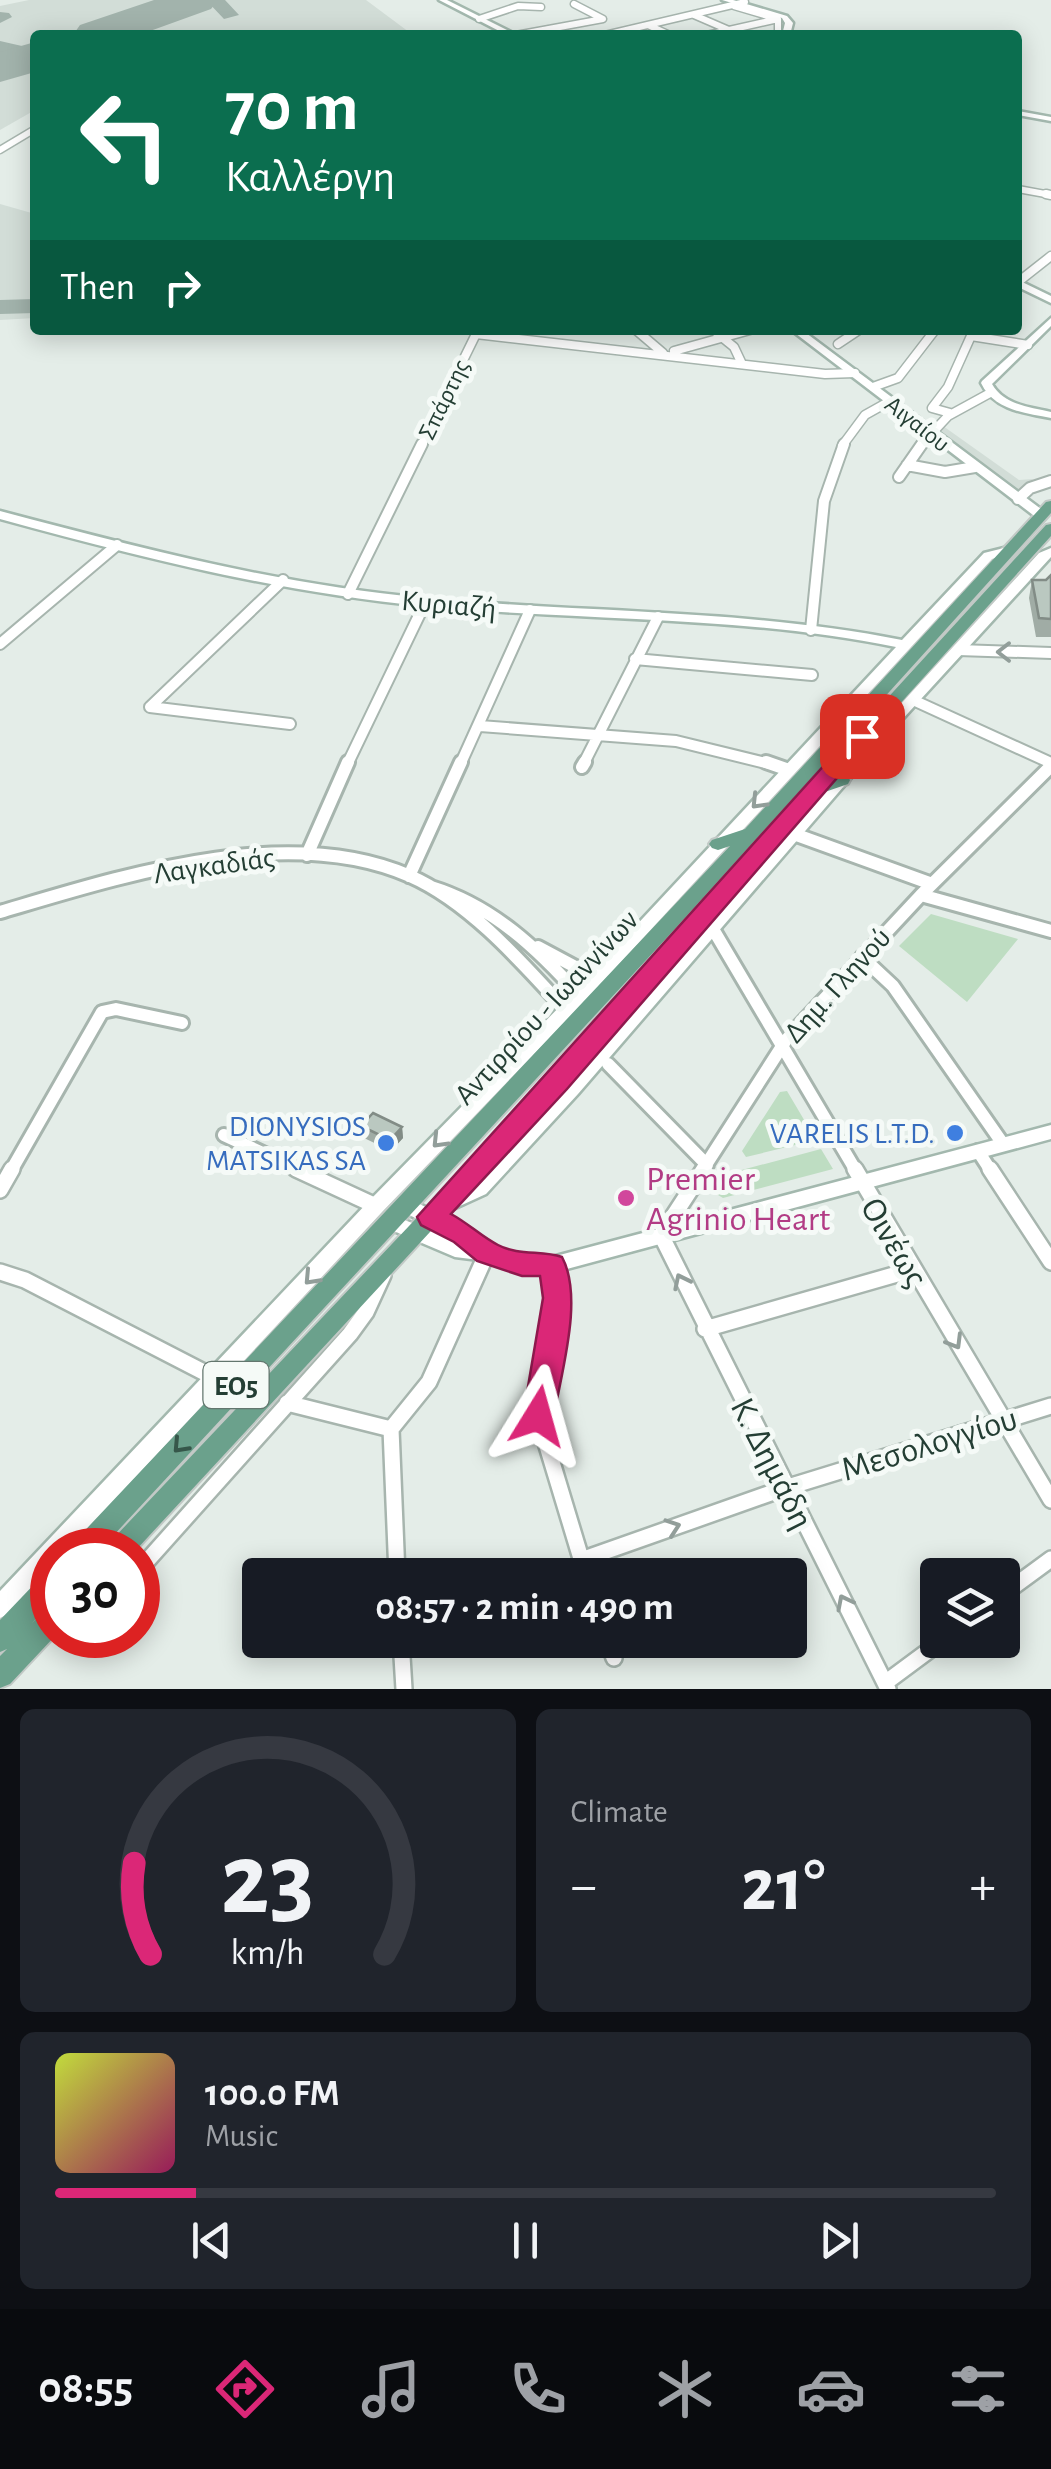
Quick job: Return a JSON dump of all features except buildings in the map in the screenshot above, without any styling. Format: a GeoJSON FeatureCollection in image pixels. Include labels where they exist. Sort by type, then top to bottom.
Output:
{"type":"FeatureCollection","features":[{"type":"Feature","properties":{"kind":"main road","name":"Αντιρρίου - Ιωαννίνων"},"geometry":{"type":"LineString","coordinates":[[140,1528],[557,1082],[814,790],[879,704],[1046,510]]}},
{"type":"Feature","properties":{"kind":"main road","name":"Αντιρρίου - Ιωαννίνων"},"geometry":{"type":"LineString","coordinates":[[104,1528],[390,1210],[1051,528]]}},
{"type":"Feature","properties":{"kind":"main road"},"geometry":{"type":"LineString","coordinates":[[1030,553],[1051,549]]}},
{"type":"Feature","properties":{"kind":"main road"},"geometry":{"type":"LineString","coordinates":[[872,680],[884,732]]}},
{"type":"Feature","properties":{"kind":"main road"},"geometry":{"type":"LineString","coordinates":[[814,790],[842,780]]}},
{"type":"Feature","properties":{"kind":"main road"},"geometry":{"type":"LineString","coordinates":[[718,844],[753,833]]}},
{"type":"Feature","properties":{"kind":"main road"},"geometry":{"type":"LineString","coordinates":[[664,902],[666,926]]}},
{"type":"Feature","properties":{"kind":"main road"},"geometry":{"type":"LineString","coordinates":[[0,1639],[30,1607]]}},
{"type":"Feature","properties":{"kind":"main road"},"geometry":{"type":"LineString","coordinates":[[0,1675],[30,1646]]}},
{"type":"Feature","properties":{"kind":"street"},"geometry":{"type":"LineString","coordinates":[[442,0],[504,30]]}},
{"type":"Feature","properties":{"kind":"street"},"geometry":{"type":"LineString","coordinates":[[725,0],[791,15],[797,22],[796,30]]}},
{"type":"Feature","properties":{"kind":"street"},"geometry":{"type":"LineString","coordinates":[[739,3],[778,20],[782,24],[780,30]]}},
{"type":"Feature","properties":{"kind":"street"},"geometry":{"type":"LineString","coordinates":[[629,30],[739,3],[785,17],[787,30]]}},
{"type":"Feature","properties":{"kind":"street"},"geometry":{"type":"LineString","coordinates":[[541,30],[604,18],[574,4]]}},
{"type":"Feature","properties":{"kind":"street"},"geometry":{"type":"LineString","coordinates":[[479,18],[518,6],[541,7]]}},
{"type":"Feature","properties":{"kind":"street"},"geometry":{"type":"LineString","coordinates":[[694,15],[730,30],[778,20]]}},
{"type":"Feature","properties":{"kind":"street"},"geometry":{"type":"LineString","coordinates":[[648,26],[658,30]]}},
{"type":"Feature","properties":{"kind":"street"},"geometry":{"type":"LineString","coordinates":[[1022,116],[1051,121]]}},
{"type":"Feature","properties":{"kind":"street"},"geometry":{"type":"LineString","coordinates":[[0,150],[30,132]]}},
{"type":"Feature","properties":{"kind":"street"},"geometry":{"type":"LineString","coordinates":[[1022,190],[1051,195]]}},
{"type":"Feature","properties":{"kind":"street"},"geometry":{"type":"LineString","coordinates":[[1022,280],[1051,256]]}},
{"type":"Feature","properties":{"kind":"street"},"geometry":{"type":"LineString","coordinates":[[1022,285],[1051,300]]}},
{"type":"Feature","properties":{"kind":"street"},"geometry":{"type":"LineString","coordinates":[[990,394],[986,383],[989,376],[1051,321]]}},
{"type":"Feature","properties":{"kind":"street","name":"Σπάρτης"},"geometry":{"type":"LineString","coordinates":[[348,594],[474,335],[664,353],[825,374],[855,374]]}},
{"type":"Feature","properties":{"kind":"street"},"geometry":{"type":"LineString","coordinates":[[642,335],[664,353],[734,335]]}},
{"type":"Feature","properties":{"kind":"street"},"geometry":{"type":"LineString","coordinates":[[720,335],[737,350],[742,364]]}},
{"type":"Feature","properties":{"kind":"street","name":"Αιγαίου"},"geometry":{"type":"LineString","coordinates":[[803,335],[1018,498],[1046,510]]}},
{"type":"Feature","properties":{"kind":"street"},"geometry":{"type":"LineString","coordinates":[[838,344],[852,335]]}},
{"type":"Feature","properties":{"kind":"street"},"geometry":{"type":"LineString","coordinates":[[873,387],[897,378],[931,335]]}},
{"type":"Feature","properties":{"kind":"street"},"geometry":{"type":"LineString","coordinates":[[950,413],[932,408],[948,388],[972,336],[1028,344]]}},
{"type":"Feature","properties":{"kind":"street"},"geometry":{"type":"LineString","coordinates":[[899,478],[930,433],[963,402],[990,394],[1017,407],[1051,415]]}},
{"type":"Feature","properties":{"kind":"street"},"geometry":{"type":"LineString","coordinates":[[811,630],[818,518],[826,488],[842,450],[864,416],[890,401]]}},
{"type":"Feature","properties":{"kind":"street"},"geometry":{"type":"LineString","coordinates":[[908,465],[945,472],[975,467]]}},
{"type":"Feature","properties":{"kind":"street"},"geometry":{"type":"LineString","coordinates":[[1018,498],[1030,488],[1051,481]]}},
{"type":"Feature","properties":{"kind":"street","name":"Κυριαζή"},"geometry":{"type":"LineString","coordinates":[[0,516],[348,594],[425,603],[811,630],[906,646]]}},
{"type":"Feature","properties":{"kind":"street"},"geometry":{"type":"LineString","coordinates":[[0,644],[117,545]]}},
{"type":"Feature","properties":{"kind":"street"},"geometry":{"type":"LineString","coordinates":[[429,1218],[480,1189],[1051,549]]}},
{"type":"Feature","properties":{"kind":"street"},"geometry":{"type":"LineString","coordinates":[[75,1528],[217,1379],[390,1210],[664,902],[988,556],[1008,551]]}},
{"type":"Feature","properties":{"kind":"street"},"geometry":{"type":"LineString","coordinates":[[283,580],[150,707],[290,724]]}},
{"type":"Feature","properties":{"kind":"street"},"geometry":{"type":"LineString","coordinates":[[307,855],[365,724],[425,603]]}},
{"type":"Feature","properties":{"kind":"street"},"geometry":{"type":"LineString","coordinates":[[410,876],[530,610]]}},
{"type":"Feature","properties":{"kind":"street"},"geometry":{"type":"LineString","coordinates":[[582,767],[658,617]]}},
{"type":"Feature","properties":{"kind":"street"},"geometry":{"type":"LineString","coordinates":[[958,650],[1051,653]]}},
{"type":"Feature","properties":{"kind":"street"},"geometry":{"type":"LineString","coordinates":[[635,659],[812,675]]}},
{"type":"Feature","properties":{"kind":"street"},"geometry":{"type":"LineString","coordinates":[[913,700],[1051,764]]}},
{"type":"Feature","properties":{"kind":"street"},"geometry":{"type":"LineString","coordinates":[[480,726],[713,746],[788,770]]}},
{"type":"Feature","properties":{"kind":"street","name":"Δημ. Γληνού"},"geometry":{"type":"LineString","coordinates":[[661,1235],[780,1048],[921,895],[1051,764]]}},
{"type":"Feature","properties":{"kind":"street"},"geometry":{"type":"LineString","coordinates":[[794,834],[932,884]]}},
{"type":"Feature","properties":{"kind":"street","name":"Λαγκαδιάς"},"geometry":{"type":"LineString","coordinates":[[0,912],[192,863],[307,855],[382,866],[427,886],[516,958],[560,1004]]}},
{"type":"Feature","properties":{"kind":"street","name":"Λαγκαδιάς"},"geometry":{"type":"LineString","coordinates":[[427,886],[462,896],[518,936],[596,978]]}},
{"type":"Feature","properties":{"kind":"street"},"geometry":{"type":"LineString","coordinates":[[921,895],[1051,931]]}},
{"type":"Feature","properties":{"kind":"street","name":"Οινέως"},"geometry":{"type":"LineString","coordinates":[[712,929],[1051,1500]]}},
{"type":"Feature","properties":{"kind":"street","name":"Λαγκαδιάς"},"geometry":{"type":"LineString","coordinates":[[518,936],[580,996]]}},
{"type":"Feature","properties":{"kind":"street"},"geometry":{"type":"LineString","coordinates":[[862,957],[892,986],[1003,1144]]}},
{"type":"Feature","properties":{"kind":"street"},"geometry":{"type":"LineString","coordinates":[[0,1190],[99,1016],[116,1009],[182,1023]]}},
{"type":"Feature","properties":{"kind":"street"},"geometry":{"type":"LineString","coordinates":[[608,1064],[706,1165]]}},
{"type":"Feature","properties":{"kind":"street"},"geometry":{"type":"LineString","coordinates":[[224,1135],[390,1210],[429,1218],[456,1249],[488,1253],[522,1264],[552,1265],[1051,1132]]}},
{"type":"Feature","properties":{"kind":"street"},"geometry":{"type":"LineString","coordinates":[[978,1150],[1051,1262]]}},
{"type":"Feature","properties":{"kind":"street","name":"Κ. Δημάδη"},"geometry":{"type":"LineString","coordinates":[[661,1235],[705,1330],[887,1686]]}},
{"type":"Feature","properties":{"kind":"street"},"geometry":{"type":"LineString","coordinates":[[397,1558],[390,1429],[428,1382],[488,1253]]}},
{"type":"Feature","properties":{"kind":"street"},"geometry":{"type":"LineString","coordinates":[[552,1265],[558,1298],[538,1416],[581,1558]]}},
{"type":"Feature","properties":{"kind":"street"},"geometry":{"type":"LineString","coordinates":[[160,1546],[366,1312],[386,1266]]}},
{"type":"Feature","properties":{"kind":"street"},"geometry":{"type":"LineString","coordinates":[[705,1330],[911,1270]]}},
{"type":"Feature","properties":{"kind":"street"},"geometry":{"type":"LineString","coordinates":[[0,1272],[25,1280],[217,1379]]}},
{"type":"Feature","properties":{"kind":"street"},"geometry":{"type":"LineString","coordinates":[[287,1403],[390,1429]]}},
{"type":"Feature","properties":{"kind":"street","name":"Μεσολογγίου"},"geometry":{"type":"LineString","coordinates":[[607,1558],[786,1488],[1051,1406]]}},
{"type":"Feature","properties":{"kind":"street"},"geometry":{"type":"LineString","coordinates":[[1020,1582],[1051,1559]]}},
{"type":"Feature","properties":{"kind":"street"},"geometry":{"type":"LineString","coordinates":[[0,1606],[30,1575]]}},
{"type":"Feature","properties":{"kind":"street"},"geometry":{"type":"LineString","coordinates":[[402,1658],[404,1689]]}},
{"type":"Feature","properties":{"kind":"street"},"geometry":{"type":"LineString","coordinates":[[887,1686],[921,1658]]}},
{"type":"Feature","properties":{"kind":"shaded area"},"geometry":{"type":"Polygon","coordinates":[[[29,0],[366,0],[406,30],[30,30],[30,113],[0,130],[0,6],[29,0]]]}},
{"type":"Feature","properties":{"kind":"shaded area"},"geometry":{"type":"Polygon","coordinates":[[[0,204],[30,213],[30,318],[0,320],[0,204]]]}},
{"type":"Feature","properties":{"kind":"shaded area"},"geometry":{"type":"Polygon","coordinates":[[[943,426],[1019,480],[1033,479],[1017,493],[938,432],[943,426]]]}},
{"type":"Feature","properties":{"kind":"green space"},"geometry":{"type":"Polygon","coordinates":[[[931,914],[1018,939],[967,1002],[899,946],[931,914]]]}},
{"type":"Feature","properties":{"kind":"green space"},"geometry":{"type":"Polygon","coordinates":[[[787,1091],[816,1140],[746,1157],[742,1151],[780,1092],[787,1091]]]}},
{"type":"Feature","properties":{"kind":"green space"},"geometry":{"type":"Polygon","coordinates":[[[821,1149],[833,1169],[723,1198],[713,1192],[723,1175],[821,1149]]]}},
{"type":"Feature","properties":{"kind":"taxiway"},"geometry":{"type":"LineString","coordinates":[[215,0],[230,15]]}},
{"type":"Feature","properties":{"kind":"taxiway"},"geometry":{"type":"LineString","coordinates":[[0,46],[30,54]]}},
{"type":"Feature","properties":{"kind":"taxiway"},"geometry":{"type":"LineString","coordinates":[[0,307],[30,306]]}},
{"type":"Feature","properties":{"kind":"runway"},"geometry":{"type":"LineString","coordinates":[[110,30],[196,0]]}},
{"type":"Feature","properties":{"kind":"runway"},"geometry":{"type":"LineString","coordinates":[[0,68],[30,58]]}},
{"type":"Feature","properties":{"kind":"place","name":"VARELIS L.T.D."},"geometry":{"type":"Point","coordinates":[955,1133]}},
{"type":"Feature","properties":{"kind":"place","name":"DIONYSIOS MATSIKAS SA"},"geometry":{"type":"Point","coordinates":[386,1143]}},
{"type":"Feature","properties":{"kind":"place","name":"Premier Agrinio Heart"},"geometry":{"type":"Point","coordinates":[626,1198]}},
{"type":"Feature","properties":{"kind":"route"},"geometry":{"type":"LineString","coordinates":[[538,1416],[558,1298],[552,1265],[522,1264],[488,1253],[464,1234],[431,1217],[557,1082],[862,736]]}}]}
